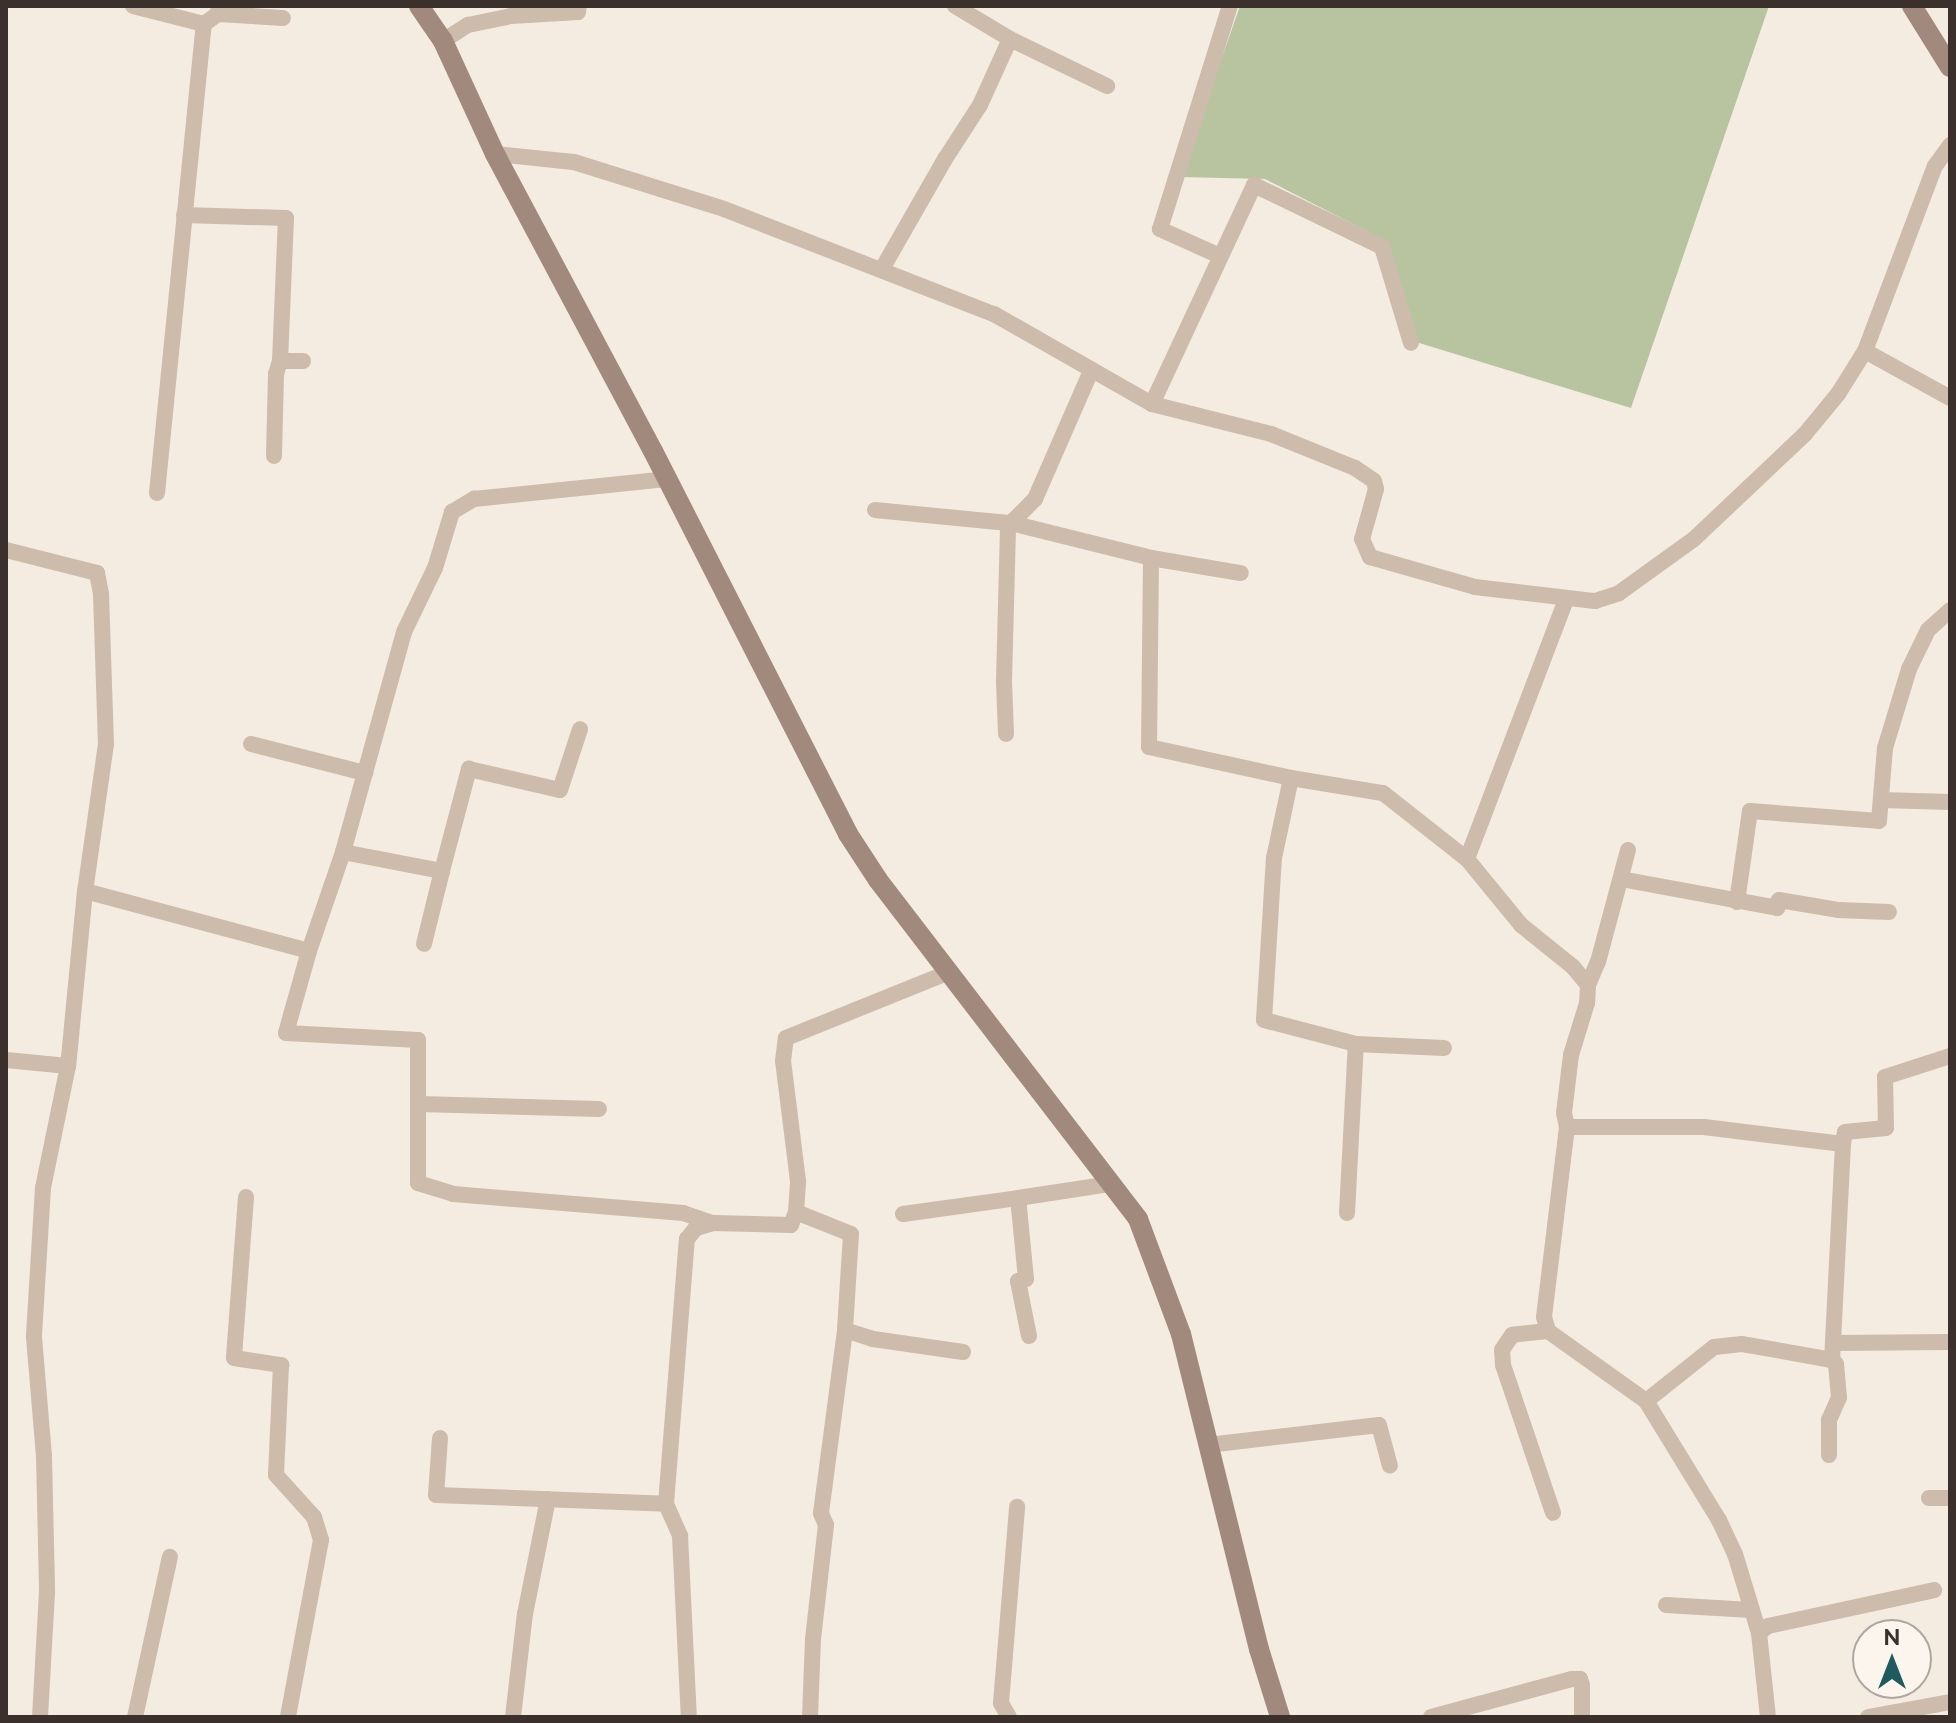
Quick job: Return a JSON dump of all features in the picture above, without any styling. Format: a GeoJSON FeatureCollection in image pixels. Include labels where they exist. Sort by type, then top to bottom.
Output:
{"type":"FeatureCollection","features":[{"type":"Feature","properties":{"kind":"main road"},"geometry":{"type":"LineString","coordinates":[[419,6],[443,41],[495,154],[848,834],[878,880],[1138,1219],[1181,1334],[1259,1649],[1280,1717]]}},
{"type":"Feature","properties":{"kind":"main road"},"geometry":{"type":"LineString","coordinates":[[1912,6],[1950,67]]}},
{"type":"Feature","properties":{"kind":"street"},"geometry":{"type":"LineString","coordinates":[[133,6],[204,24]]}},
{"type":"Feature","properties":{"kind":"street"},"geometry":{"type":"LineString","coordinates":[[443,41],[468,25],[511,16],[578,12],[579,6]]}},
{"type":"Feature","properties":{"kind":"street"},"geometry":{"type":"LineString","coordinates":[[955,6],[1010,39],[1107,86]]}},
{"type":"Feature","properties":{"kind":"street"},"geometry":{"type":"LineString","coordinates":[[1220,256],[1160,229],[1230,6]]}},
{"type":"Feature","properties":{"kind":"street"},"geometry":{"type":"LineString","coordinates":[[157,493],[204,24],[218,10],[283,18]]}},
{"type":"Feature","properties":{"kind":"street"},"geometry":{"type":"LineString","coordinates":[[882,269],[980,105],[1010,39]]}},
{"type":"Feature","properties":{"kind":"street"},"geometry":{"type":"LineString","coordinates":[[495,154],[574,162],[724,209],[994,314],[1152,404],[1271,434],[1367,476],[1376,489],[1362,539],[1370,557],[1447,581],[1566,600],[1595,601],[1619,593],[1694,539],[1805,434],[1838,394],[1865,351],[1935,166],[1950,145]]}},
{"type":"Feature","properties":{"kind":"street"},"geometry":{"type":"LineString","coordinates":[[1152,404],[1254,185],[1382,247],[1411,343]]}},
{"type":"Feature","properties":{"kind":"street"},"geometry":{"type":"LineString","coordinates":[[184,215],[286,218],[274,456]]}},
{"type":"Feature","properties":{"kind":"street"},"geometry":{"type":"LineString","coordinates":[[1865,351],[1950,398]]}},
{"type":"Feature","properties":{"kind":"street"},"geometry":{"type":"LineString","coordinates":[[280,361],[303,361]]}},
{"type":"Feature","properties":{"kind":"street"},"geometry":{"type":"LineString","coordinates":[[1006,734],[1009,523],[1035,499],[1091,371]]}},
{"type":"Feature","properties":{"kind":"street"},"geometry":{"type":"LineString","coordinates":[[666,479],[485,498],[459,504],[444,530],[435,568],[404,632],[343,852],[309,951],[286,1033],[418,1040],[418,1183],[453,1194],[683,1213],[713,1223],[791,1225],[796,1212],[798,1181],[783,1061],[786,1038],[949,972]]}},
{"type":"Feature","properties":{"kind":"street"},"geometry":{"type":"LineString","coordinates":[[875,510],[1009,523],[1151,558],[1241,573]]}},
{"type":"Feature","properties":{"kind":"street"},"geometry":{"type":"LineString","coordinates":[[6,550],[97,573],[101,594],[106,744],[85,891],[68,1066],[43,1188],[34,1337],[44,1456],[47,1592],[40,1717]]}},
{"type":"Feature","properties":{"kind":"street"},"geometry":{"type":"LineString","coordinates":[[1151,558],[1149,747],[1291,778],[1383,793],[1467,859],[1521,925],[1573,967],[1588,985]]}},
{"type":"Feature","properties":{"kind":"street"},"geometry":{"type":"LineString","coordinates":[[1467,859],[1566,600]]}},
{"type":"Feature","properties":{"kind":"street"},"geometry":{"type":"LineString","coordinates":[[1737,902],[1750,811],[1879,821],[1885,748],[1909,669],[1928,630],[1950,610]]}},
{"type":"Feature","properties":{"kind":"street"},"geometry":{"type":"LineString","coordinates":[[424,944],[469,769],[560,790],[580,729]]}},
{"type":"Feature","properties":{"kind":"street"},"geometry":{"type":"LineString","coordinates":[[251,744],[365,773]]}},
{"type":"Feature","properties":{"kind":"street"},"geometry":{"type":"LineString","coordinates":[[1291,778],[1274,858],[1264,1020],[1356,1044],[1444,1048]]}},
{"type":"Feature","properties":{"kind":"street"},"geometry":{"type":"LineString","coordinates":[[1881,800],[1950,802]]}},
{"type":"Feature","properties":{"kind":"street"},"geometry":{"type":"LineString","coordinates":[[1628,850],[1571,1055],[1564,1113],[1567,1127],[1544,1317],[1548,1331],[1646,1401],[1719,1520],[1735,1554],[1759,1633],[1768,1717]]}},
{"type":"Feature","properties":{"kind":"street"},"geometry":{"type":"LineString","coordinates":[[343,852],[442,871]]}},
{"type":"Feature","properties":{"kind":"street"},"geometry":{"type":"LineString","coordinates":[[1621,879],[1777,908],[1779,900],[1839,910],[1889,912]]}},
{"type":"Feature","properties":{"kind":"street"},"geometry":{"type":"LineString","coordinates":[[85,891],[309,951]]}},
{"type":"Feature","properties":{"kind":"street"},"geometry":{"type":"LineString","coordinates":[[1347,1213],[1356,1044]]}},
{"type":"Feature","properties":{"kind":"street"},"geometry":{"type":"LineString","coordinates":[[1832,1360],[1845,1132],[1886,1128],[1885,1077],[1950,1056]]}},
{"type":"Feature","properties":{"kind":"street"},"geometry":{"type":"LineString","coordinates":[[6,1060],[68,1066]]}},
{"type":"Feature","properties":{"kind":"street"},"geometry":{"type":"LineString","coordinates":[[419,1104],[599,1109]]}},
{"type":"Feature","properties":{"kind":"street"},"geometry":{"type":"LineString","coordinates":[[1567,1127],[1704,1127],[1843,1144]]}},
{"type":"Feature","properties":{"kind":"street"},"geometry":{"type":"LineString","coordinates":[[903,1214],[1111,1184]]}},
{"type":"Feature","properties":{"kind":"street"},"geometry":{"type":"LineString","coordinates":[[246,1197],[234,1358],[281,1365],[276,1475],[314,1517],[321,1540],[288,1717]]}},
{"type":"Feature","properties":{"kind":"street"},"geometry":{"type":"LineString","coordinates":[[1018,1198],[1026,1279],[1018,1281],[1029,1336]]}},
{"type":"Feature","properties":{"kind":"street"},"geometry":{"type":"LineString","coordinates":[[796,1212],[851,1234],[845,1330],[821,1513],[826,1525],[813,1639],[810,1717]]}},
{"type":"Feature","properties":{"kind":"street"},"geometry":{"type":"LineString","coordinates":[[689,1717],[680,1536],[666,1504],[687,1239],[696,1228],[713,1223]]}},
{"type":"Feature","properties":{"kind":"street"},"geometry":{"type":"LineString","coordinates":[[845,1330],[873,1339],[963,1352]]}},
{"type":"Feature","properties":{"kind":"street"},"geometry":{"type":"LineString","coordinates":[[1548,1331],[1512,1335],[1502,1350],[1503,1365],[1553,1513]]}},
{"type":"Feature","properties":{"kind":"street"},"geometry":{"type":"LineString","coordinates":[[1834,1343],[1950,1342]]}},
{"type":"Feature","properties":{"kind":"street"},"geometry":{"type":"LineString","coordinates":[[1646,1401],[1714,1347],[1742,1344],[1832,1360],[1836,1364],[1839,1398],[1829,1420],[1829,1455]]}},
{"type":"Feature","properties":{"kind":"street"},"geometry":{"type":"LineString","coordinates":[[1208,1445],[1379,1425],[1390,1466]]}},
{"type":"Feature","properties":{"kind":"street"},"geometry":{"type":"LineString","coordinates":[[440,1438],[436,1495],[666,1504]]}},
{"type":"Feature","properties":{"kind":"street"},"geometry":{"type":"LineString","coordinates":[[1929,1498],[1950,1498]]}},
{"type":"Feature","properties":{"kind":"street"},"geometry":{"type":"LineString","coordinates":[[513,1717],[525,1614],[548,1499]]}},
{"type":"Feature","properties":{"kind":"street"},"geometry":{"type":"LineString","coordinates":[[1009,1717],[1001,1703],[1017,1507]]}},
{"type":"Feature","properties":{"kind":"street"},"geometry":{"type":"LineString","coordinates":[[135,1717],[170,1557]]}},
{"type":"Feature","properties":{"kind":"street"},"geometry":{"type":"LineString","coordinates":[[1759,1633],[1768,1626],[1783,1622],[1934,1590]]}},
{"type":"Feature","properties":{"kind":"street"},"geometry":{"type":"LineString","coordinates":[[1666,1605],[1751,1610]]}},
{"type":"Feature","properties":{"kind":"street"},"geometry":{"type":"LineString","coordinates":[[1431,1717],[1572,1679],[1580,1679],[1582,1685],[1582,1717]]}},
{"type":"Feature","properties":{"kind":"street"},"geometry":{"type":"LineString","coordinates":[[1868,1717],[1950,1702]]}},
{"type":"Feature","properties":{"kind":"green space"},"geometry":{"type":"Polygon","coordinates":[[[1240,6],[1769,6],[1631,408],[1416,342],[1388,242],[1265,179],[1180,177],[1240,6]]]}}]}
